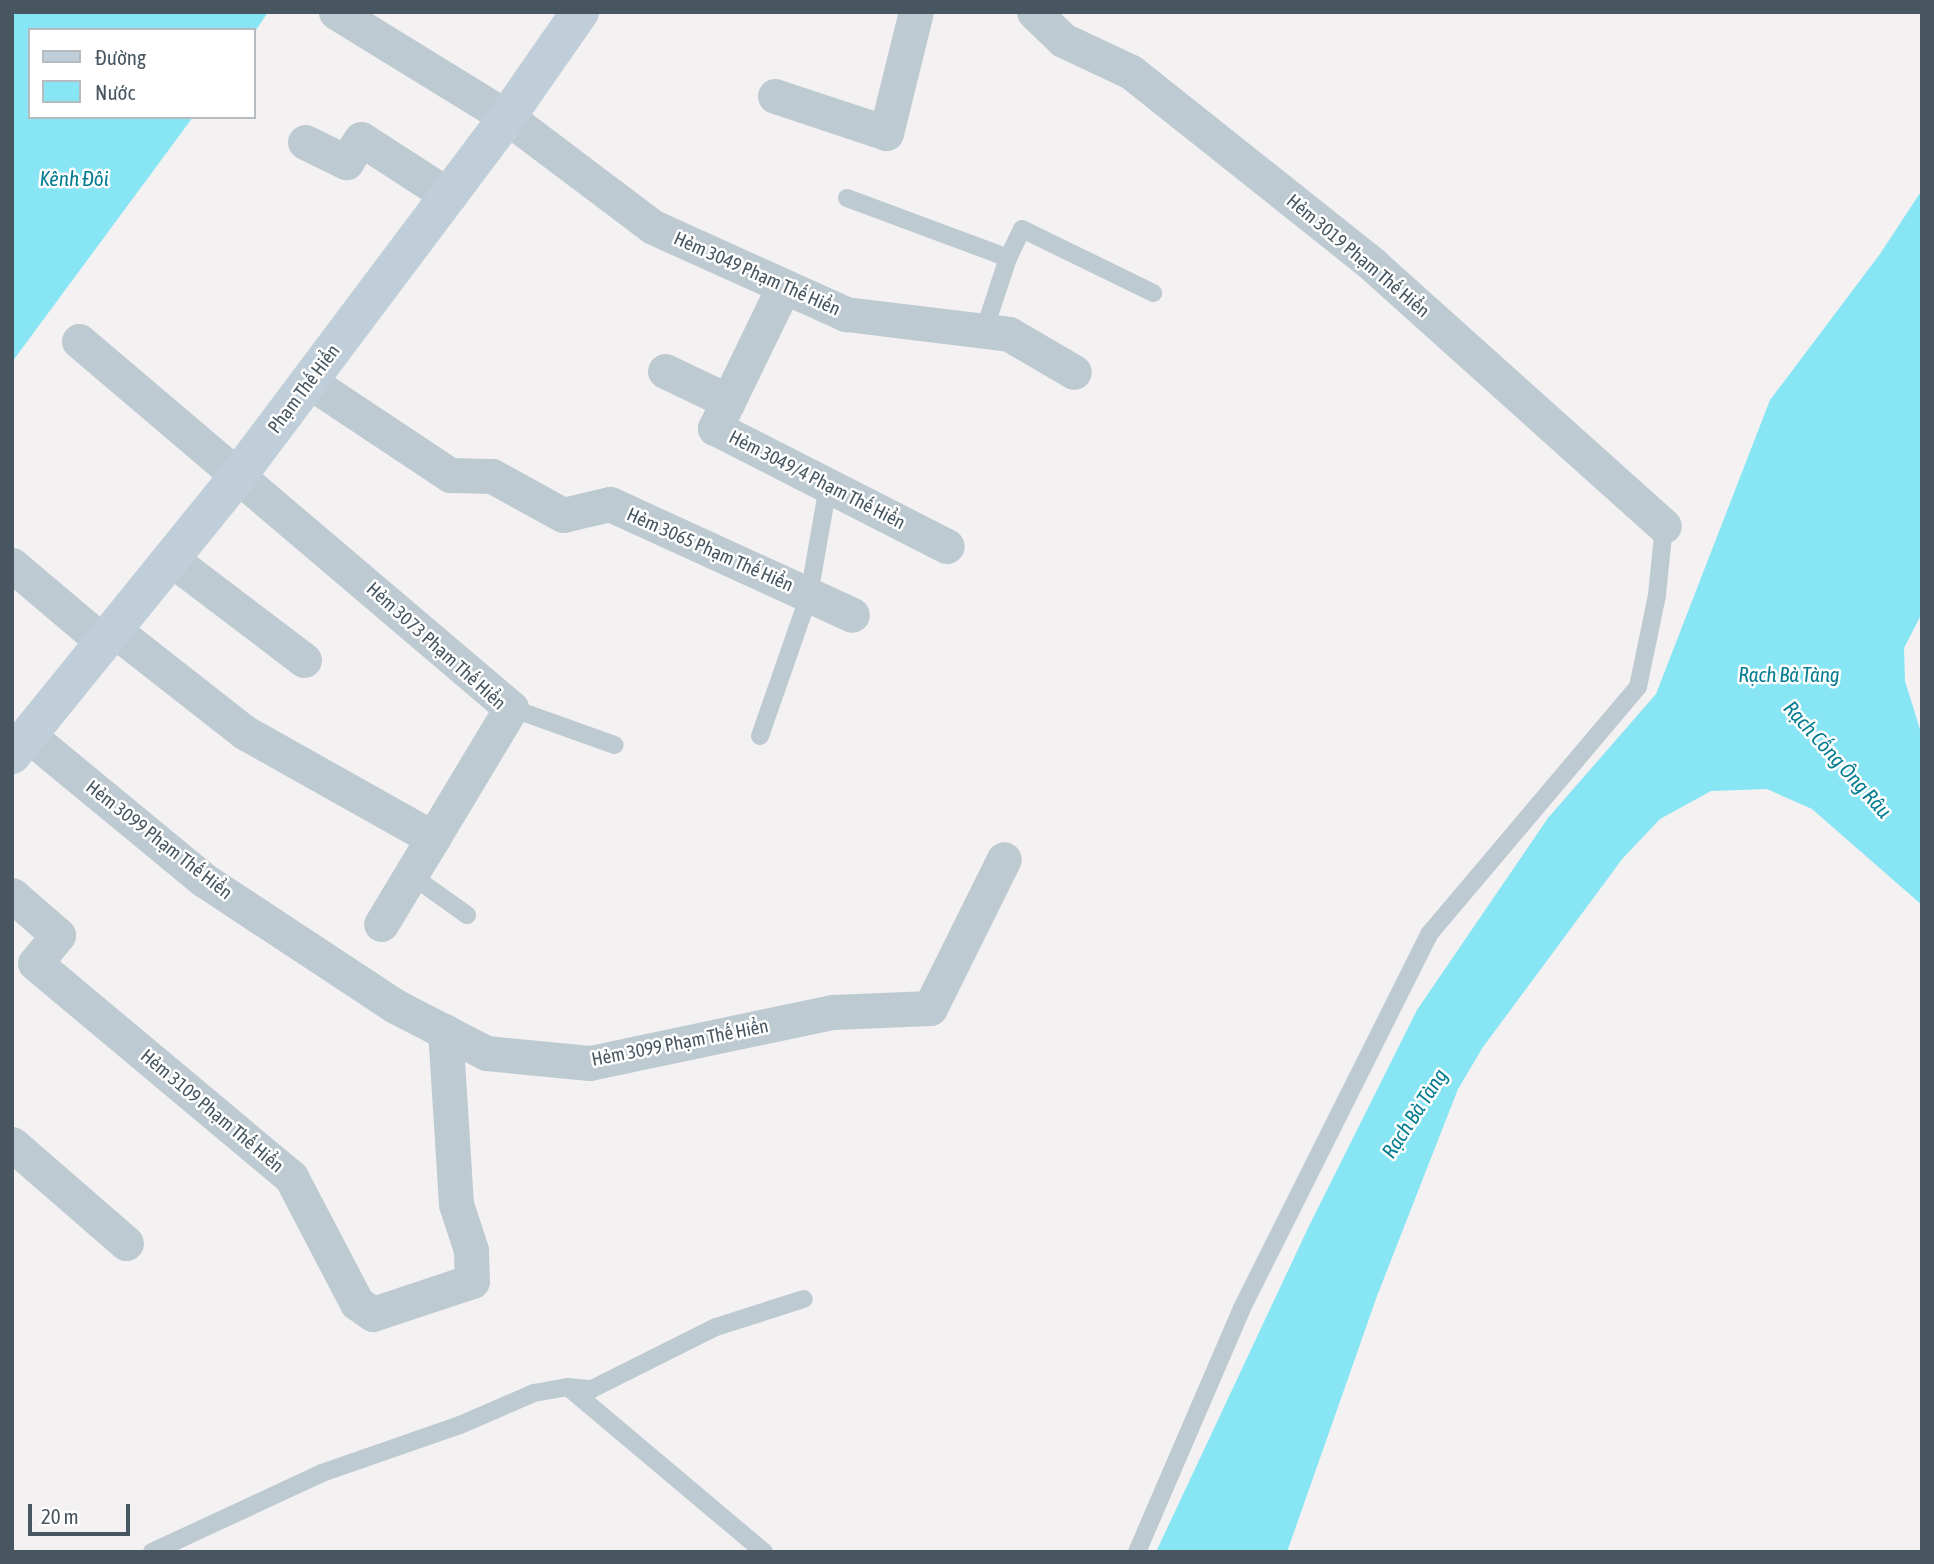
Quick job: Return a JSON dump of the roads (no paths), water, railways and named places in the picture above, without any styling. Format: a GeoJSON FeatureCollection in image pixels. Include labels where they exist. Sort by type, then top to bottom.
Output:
{"type":"FeatureCollection","features":[{"type":"Feature","properties":{"kind":"main road","name":"Phạm Thế Hiển"},"geometry":{"type":"LineString","coordinates":[[20,745],[240,473],[310,382],[507,117],[580,12]]}},
{"type":"Feature","properties":{"kind":"street","name":"Hẻm 3049 Phạm Thế Hiển"},"geometry":{"type":"LineString","coordinates":[[336,12],[507,117],[653,227],[783,288],[846,314],[1009,334],[1074,372]]}},
{"type":"Feature","properties":{"kind":"street"},"geometry":{"type":"LineString","coordinates":[[775,96],[886,133],[916,12]]}},
{"type":"Feature","properties":{"kind":"street","name":"Hẻm 3019 Phạm Thế Hiển"},"geometry":{"type":"LineString","coordinates":[[1034,12],[1063,40],[1130,72],[1372,264],[1664,526]]}},
{"type":"Feature","properties":{"kind":"street"},"geometry":{"type":"LineString","coordinates":[[305,142],[346,162],[361,139],[449,196]]}},
{"type":"Feature","properties":{"kind":"street","name":"Hẻm 3049/4 Phạm Thế Hiển"},"geometry":{"type":"LineString","coordinates":[[783,288],[715,428],[947,546]]}},
{"type":"Feature","properties":{"kind":"street","name":"Hẻm 3073 Phạm Thế Hiển"},"geometry":{"type":"LineString","coordinates":[[79,341],[240,473],[511,708],[381,923]]}},
{"type":"Feature","properties":{"kind":"street"},"geometry":{"type":"LineString","coordinates":[[665,372],[728,401]]}},
{"type":"Feature","properties":{"kind":"street","name":"Hẻm 3065 Phạm Thế Hiển"},"geometry":{"type":"LineString","coordinates":[[310,382],[450,475],[492,476],[563,515],[610,504],[852,615]]}},
{"type":"Feature","properties":{"kind":"street"},"geometry":{"type":"LineString","coordinates":[[171,559],[304,660]]}},
{"type":"Feature","properties":{"kind":"street"},"geometry":{"type":"LineString","coordinates":[[12,565],[244,732],[433,838]]}},
{"type":"Feature","properties":{"kind":"street","name":"Hẻm 3099 Phạm Thế Hiển"},"geometry":{"type":"LineString","coordinates":[[20,745],[204,880],[395,1006],[486,1053],[590,1063],[833,1012],[930,1008],[1004,859]]}},
{"type":"Feature","properties":{"kind":"street","name":"Hẻm 3109 Phạm Thế Hiển"},"geometry":{"type":"LineString","coordinates":[[12,895],[58,935],[36,963],[291,1177],[357,1303],[373,1314],[472,1280],[471,1250],[456,1203],[444,1031]]}},
{"type":"Feature","properties":{"kind":"street"},"geometry":{"type":"LineString","coordinates":[[12,1144],[126,1243]]}},
{"type":"Feature","properties":{"kind":"lane"},"geometry":{"type":"LineString","coordinates":[[847,198],[1008,258]]}},
{"type":"Feature","properties":{"kind":"lane"},"geometry":{"type":"LineString","coordinates":[[984,331],[1008,258],[1022,229],[1153,293]]}},
{"type":"Feature","properties":{"kind":"lane"},"geometry":{"type":"LineString","coordinates":[[760,736],[809,595],[828,486]]}},
{"type":"Feature","properties":{"kind":"lane"},"geometry":{"type":"LineString","coordinates":[[1137,1552],[1242,1308],[1430,933],[1638,687],[1657,595],[1664,526]]}},
{"type":"Feature","properties":{"kind":"lane"},"geometry":{"type":"LineString","coordinates":[[511,708],[615,745]]}},
{"type":"Feature","properties":{"kind":"lane"},"geometry":{"type":"LineString","coordinates":[[411,875],[467,915]]}},
{"type":"Feature","properties":{"kind":"lane"},"geometry":{"type":"LineString","coordinates":[[152,1552],[322,1473],[534,1393],[568,1387],[592,1389],[716,1327],[804,1299]]}},
{"type":"Feature","properties":{"kind":"lane"},"geometry":{"type":"LineString","coordinates":[[568,1387],[764,1552]]}},
{"type":"Feature","properties":{"kind":"water","name":"Kênh Đôi"},"geometry":{"type":"Polygon","coordinates":[[[12,12],[268,12],[256,30],[28,28],[28,119],[192,119],[12,362],[12,12]]]}},
{"type":"Feature","properties":{"kind":"water","name":"Rạch Bà Tàng"},"geometry":{"type":"Polygon","coordinates":[[[1922,190],[1922,613],[1904,648],[1905,681],[1922,736],[1922,905],[1812,809],[1767,789],[1711,791],[1660,819],[1623,858],[1483,1047],[1458,1089],[1377,1296],[1287,1552],[1156,1552],[1309,1226],[1417,1010],[1548,818],[1656,694],[1770,400],[1880,254],[1922,190]]]}},
{"type":"Feature","properties":{"kind":"water label","name":"Rạch Cống Ông Râu"},"geometry":{"type":"Point","coordinates":[1838,759]}}]}
